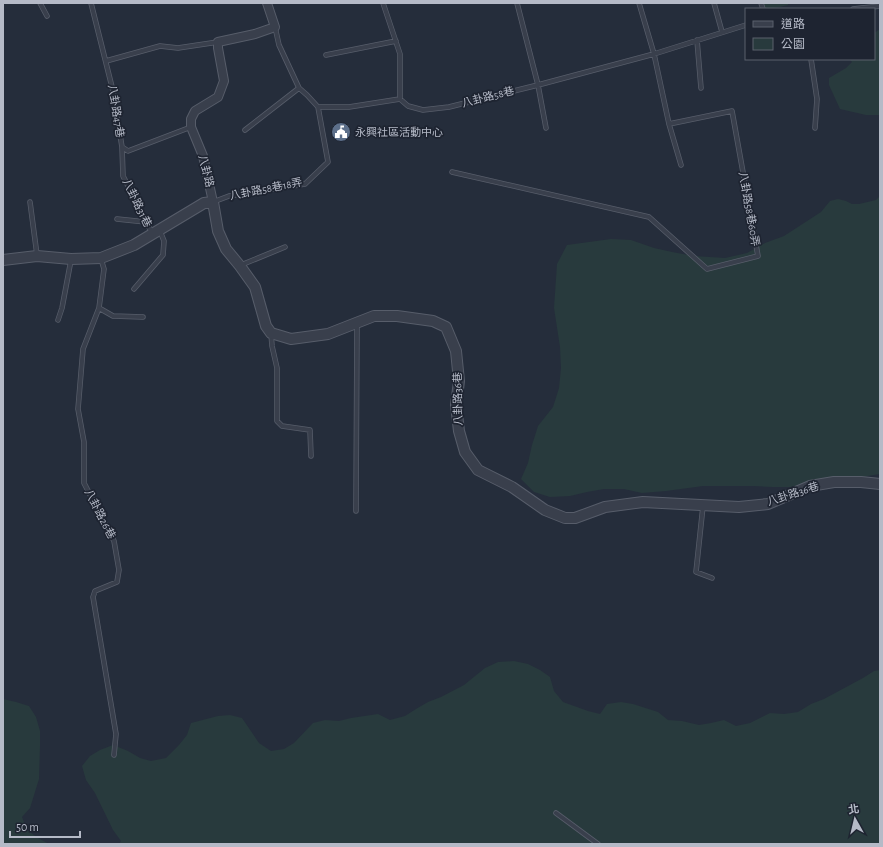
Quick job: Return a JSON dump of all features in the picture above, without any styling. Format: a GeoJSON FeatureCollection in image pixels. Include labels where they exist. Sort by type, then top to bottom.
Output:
{"type":"FeatureCollection","features":[{"type":"Feature","properties":{"kind":"street"},"geometry":{"type":"LineString","coordinates":[[191,127],[191,119],[195,111],[218,97],[224,81],[218,42],[254,34],[275,27],[267,3]]}},
{"type":"Feature","properties":{"kind":"street","name":"八卦路"},"geometry":{"type":"LineString","coordinates":[[3,260],[37,256],[71,259],[101,258],[134,246],[204,204],[213,202],[203,156],[191,127]]}},
{"type":"Feature","properties":{"kind":"street"},"geometry":{"type":"LineString","coordinates":[[213,202],[218,231],[226,249],[255,287],[266,326],[271,333]]}},
{"type":"Feature","properties":{"kind":"street","name":"八卦路36巷"},"geometry":{"type":"LineString","coordinates":[[271,333],[291,339],[328,334],[374,316],[397,316],[433,321],[446,327],[456,351],[459,381],[456,405],[459,431],[465,452],[478,470],[512,487],[545,510],[565,518],[575,518],[605,507],[643,502],[739,507],[768,504],[810,486],[834,482],[862,482],[880,484]]}},
{"type":"Feature","properties":{"kind":"lane"},"geometry":{"type":"LineString","coordinates":[[40,3],[47,16]]}},
{"type":"Feature","properties":{"kind":"lane","name":"八卦路47巷"},"geometry":{"type":"LineString","coordinates":[[91,3],[113,91],[122,147],[128,151],[191,127]]}},
{"type":"Feature","properties":{"kind":"lane"},"geometry":{"type":"LineString","coordinates":[[275,27],[279,45],[299,88],[318,107],[349,107],[400,99],[400,54],[383,3]]}},
{"type":"Feature","properties":{"kind":"lane"},"geometry":{"type":"LineString","coordinates":[[517,3],[538,85],[546,128]]}},
{"type":"Feature","properties":{"kind":"lane"},"geometry":{"type":"LineString","coordinates":[[639,3],[654,54],[669,124],[681,164]]}},
{"type":"Feature","properties":{"kind":"lane"},"geometry":{"type":"LineString","coordinates":[[714,3],[722,32]]}},
{"type":"Feature","properties":{"kind":"lane"},"geometry":{"type":"LineString","coordinates":[[862,8],[880,6]]}},
{"type":"Feature","properties":{"kind":"lane","name":"八卦路58巷"},"geometry":{"type":"LineString","coordinates":[[400,99],[408,106],[423,110],[449,107],[654,54],[745,25]]}},
{"type":"Feature","properties":{"kind":"lane"},"geometry":{"type":"LineString","coordinates":[[697,40],[701,88]]}},
{"type":"Feature","properties":{"kind":"lane"},"geometry":{"type":"LineString","coordinates":[[326,55],[396,41]]}},
{"type":"Feature","properties":{"kind":"lane"},"geometry":{"type":"LineString","coordinates":[[106,61],[160,46],[178,48],[218,42]]}},
{"type":"Feature","properties":{"kind":"lane"},"geometry":{"type":"LineString","coordinates":[[811,60],[817,99],[814,128]]}},
{"type":"Feature","properties":{"kind":"lane"},"geometry":{"type":"LineString","coordinates":[[245,130],[299,88]]}},
{"type":"Feature","properties":{"kind":"lane","name":"八卦路58巷18弄"},"geometry":{"type":"LineString","coordinates":[[213,202],[229,196],[305,184],[328,162],[318,107]]}},
{"type":"Feature","properties":{"kind":"lane","name":"八卦路58巷60弄"},"geometry":{"type":"LineString","coordinates":[[452,172],[650,217],[707,268],[758,256],[732,111],[669,124]]}},
{"type":"Feature","properties":{"kind":"lane","name":"八卦路31巷"},"geometry":{"type":"LineString","coordinates":[[122,147],[123,176],[146,222],[164,241],[163,255],[134,289]]}},
{"type":"Feature","properties":{"kind":"lane"},"geometry":{"type":"LineString","coordinates":[[30,202],[37,256]]}},
{"type":"Feature","properties":{"kind":"lane"},"geometry":{"type":"LineString","coordinates":[[117,219],[146,222]]}},
{"type":"Feature","properties":{"kind":"lane"},"geometry":{"type":"LineString","coordinates":[[240,266],[285,247]]}},
{"type":"Feature","properties":{"kind":"lane","name":"八卦路26巷"},"geometry":{"type":"LineString","coordinates":[[101,258],[104,269],[99,308],[83,348],[78,409],[84,442],[84,483],[114,541],[119,570],[117,582],[95,591],[93,596],[116,734],[114,755]]}},
{"type":"Feature","properties":{"kind":"lane"},"geometry":{"type":"LineString","coordinates":[[58,320],[62,308],[71,259]]}},
{"type":"Feature","properties":{"kind":"lane"},"geometry":{"type":"LineString","coordinates":[[99,308],[113,316],[143,317]]}},
{"type":"Feature","properties":{"kind":"lane"},"geometry":{"type":"LineString","coordinates":[[356,511],[357,323]]}},
{"type":"Feature","properties":{"kind":"lane"},"geometry":{"type":"LineString","coordinates":[[271,333],[272,346],[277,368],[277,421],[282,426],[310,430],[311,456]]}},
{"type":"Feature","properties":{"kind":"lane"},"geometry":{"type":"LineString","coordinates":[[703,506],[696,572],[712,578]]}},
{"type":"Feature","properties":{"kind":"lane"},"geometry":{"type":"LineString","coordinates":[[556,814],[598,844]]}},
{"type":"Feature","properties":{"kind":"green space"},"geometry":{"type":"Polygon","coordinates":[[[762,3],[788,3],[788,5],[774,8],[761,8],[762,3]]]}},
{"type":"Feature","properties":{"kind":"green space"},"geometry":{"type":"Polygon","coordinates":[[[880,29],[880,115],[866,115],[840,109],[829,85],[829,78],[846,68],[852,62],[850,60],[875,60],[875,32],[880,29]]]}},
{"type":"Feature","properties":{"kind":"green space"},"geometry":{"type":"Polygon","coordinates":[[[880,196],[880,474],[845,482],[791,487],[703,486],[642,493],[624,489],[604,489],[570,496],[550,497],[534,492],[521,479],[528,463],[538,426],[553,407],[559,388],[561,368],[560,347],[554,308],[557,264],[567,245],[611,239],[631,240],[654,248],[672,252],[694,256],[725,258],[747,253],[765,243],[784,236],[821,212],[830,201],[838,199],[852,204],[859,204],[876,200],[880,196]]]}},
{"type":"Feature","properties":{"kind":"green space"},"geometry":{"type":"Polygon","coordinates":[[[514,661],[528,664],[540,670],[550,677],[554,691],[563,702],[588,711],[600,714],[607,704],[621,702],[633,704],[658,712],[668,720],[682,721],[699,725],[724,720],[736,726],[750,723],[770,713],[784,714],[798,712],[874,671],[880,670],[880,844],[119,844],[121,841],[113,830],[95,793],[86,780],[82,766],[90,756],[113,745],[140,758],[151,761],[166,758],[187,735],[191,723],[218,716],[230,715],[242,718],[259,743],[271,751],[284,749],[294,743],[313,723],[325,720],[339,721],[378,714],[390,720],[405,716],[428,702],[464,685],[485,668],[498,662],[514,661]]]}},
{"type":"Feature","properties":{"kind":"green space"},"geometry":{"type":"Polygon","coordinates":[[[3,699],[29,706],[36,717],[40,731],[39,779],[30,808],[22,817],[27,830],[49,844],[3,844],[3,699]]]}},
{"type":"Feature","properties":{"kind":"place","name":"永興社區活動中心"},"geometry":{"type":"Point","coordinates":[341,132]}}]}
